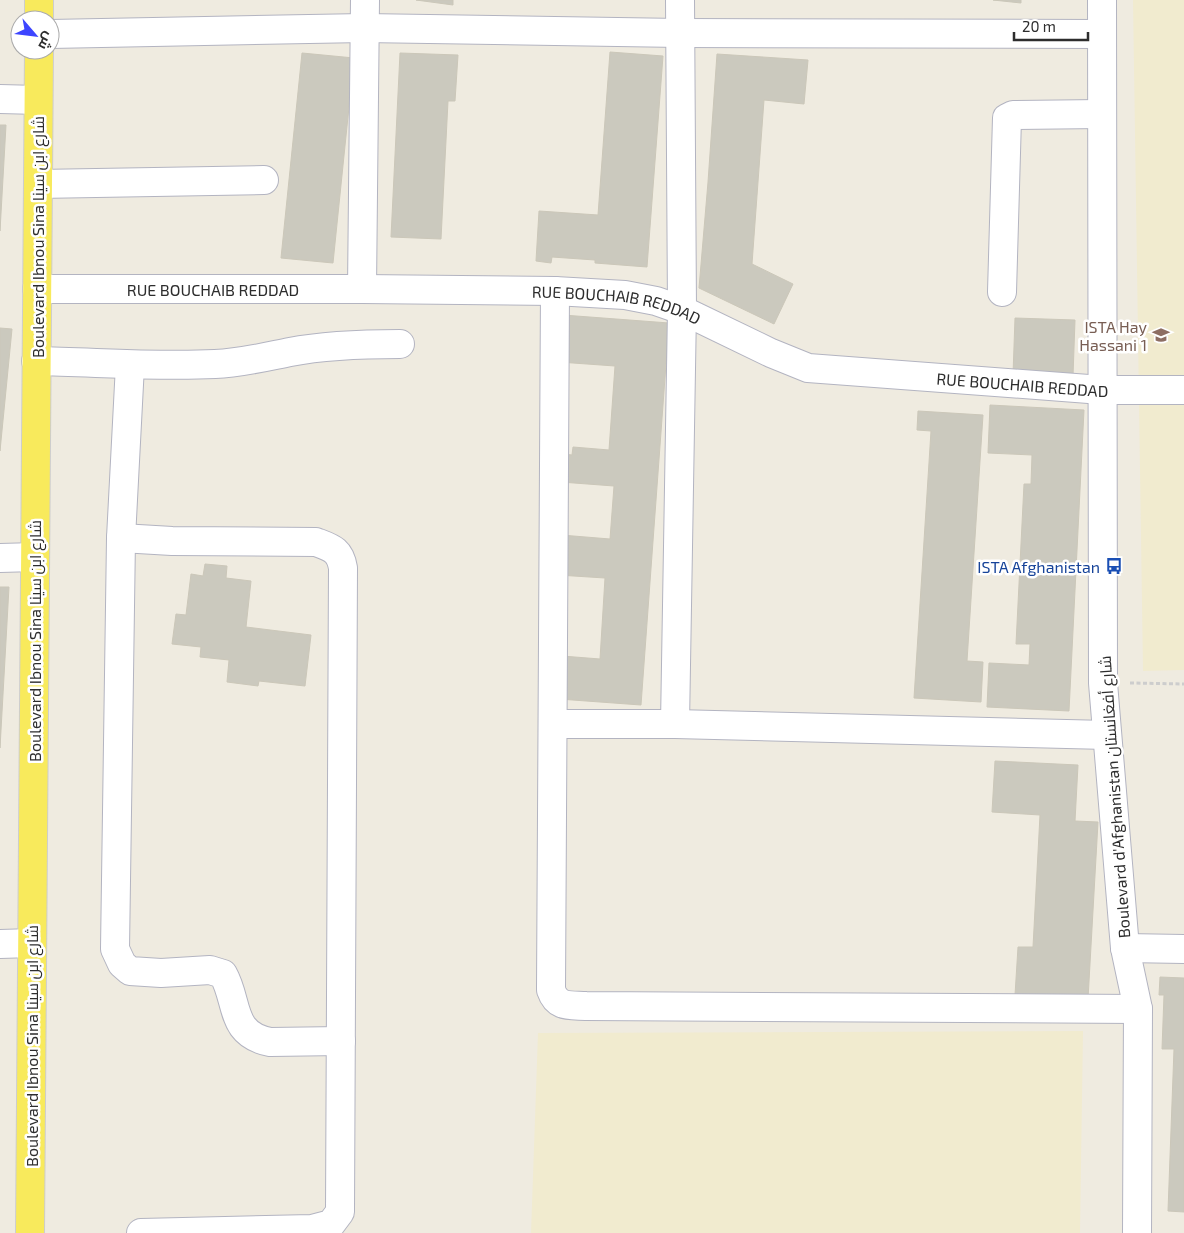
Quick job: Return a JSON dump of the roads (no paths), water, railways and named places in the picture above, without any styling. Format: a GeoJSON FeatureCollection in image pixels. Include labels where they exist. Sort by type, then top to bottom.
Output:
{"type":"FeatureCollection","features":[{"type":"Feature","properties":{"kind":"main road","name":"Boulevard Ibnou Sina شارع ابن سينا"},"geometry":{"type":"LineString","coordinates":[[30,1233],[39,60]]}},
{"type":"Feature","properties":{"kind":"street"},"geometry":{"type":"LineString","coordinates":[[362,289],[365,0]]}},
{"type":"Feature","properties":{"kind":"street"},"geometry":{"type":"LineString","coordinates":[[675,724],[682,310],[680,0]]}},
{"type":"Feature","properties":{"kind":"street","name":"Boulevard d'Afghanistan شارع أفغانستان"},"geometry":{"type":"LineString","coordinates":[[1102,0],[1103,683],[1125,948],[1138,1009],[1140,1233]]}},
{"type":"Feature","properties":{"kind":"street"},"geometry":{"type":"LineString","coordinates":[[60,34],[364,28],[680,33],[1101,34]]}},
{"type":"Feature","properties":{"kind":"street"},"geometry":{"type":"LineString","coordinates":[[0,99],[38,100]]}},
{"type":"Feature","properties":{"kind":"street"},"geometry":{"type":"LineString","coordinates":[[1002,292],[1006,118],[1013,115],[1101,114]]}},
{"type":"Feature","properties":{"kind":"street"},"geometry":{"type":"LineString","coordinates":[[38,184],[264,180]]}},
{"type":"Feature","properties":{"kind":"street","name":"RUE BOUCHAIB REDDAD"},"geometry":{"type":"LineString","coordinates":[[37,289],[362,289],[555,291],[625,294],[656,301],[682,310],[771,353],[808,368],[1102,390],[1184,390]]}},
{"type":"Feature","properties":{"kind":"street"},"geometry":{"type":"LineString","coordinates":[[555,291],[553,997],[558,1003],[586,1006],[1138,1009]]}},
{"type":"Feature","properties":{"kind":"street"},"geometry":{"type":"LineString","coordinates":[[36,361],[99,362],[130,365],[215,364],[257,360],[290,352],[316,349],[355,345],[400,344]]}},
{"type":"Feature","properties":{"kind":"street"},"geometry":{"type":"LineString","coordinates":[[130,365],[121,538],[115,950],[122,964],[130,971],[161,973],[210,970],[223,974],[230,985],[234,1007],[242,1026],[251,1036],[270,1042],[341,1041]]}},
{"type":"Feature","properties":{"kind":"street"},"geometry":{"type":"LineString","coordinates":[[121,538],[172,541],[316,542],[334,549],[341,560],[343,578],[340,1212],[331,1224],[312,1229],[140,1233]]}},
{"type":"Feature","properties":{"kind":"street"},"geometry":{"type":"LineString","coordinates":[[0,558],[35,557]]}},
{"type":"Feature","properties":{"kind":"street"},"geometry":{"type":"LineString","coordinates":[[553,724],[675,724],[1106,735]]}},
{"type":"Feature","properties":{"kind":"street"},"geometry":{"type":"LineString","coordinates":[[0,944],[32,943]]}},
{"type":"Feature","properties":{"kind":"street"},"geometry":{"type":"LineString","coordinates":[[1125,948],[1184,949]]}},
{"type":"Feature","properties":{"kind":"place","name":"ISTA Hay Hassani 1"},"geometry":{"type":"Point","coordinates":[1161,335]}},
{"type":"Feature","properties":{"kind":"place","name":"ISTA Afghanistan"},"geometry":{"type":"Point","coordinates":[1114,566]}}]}
